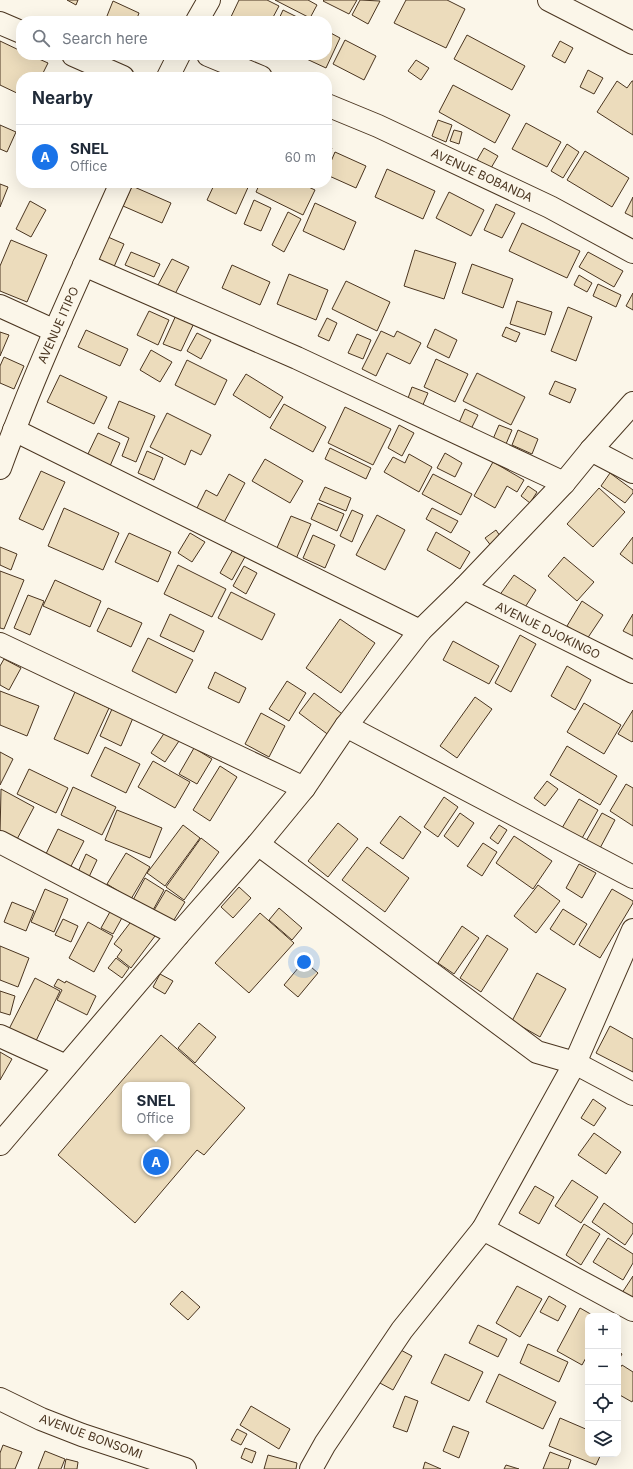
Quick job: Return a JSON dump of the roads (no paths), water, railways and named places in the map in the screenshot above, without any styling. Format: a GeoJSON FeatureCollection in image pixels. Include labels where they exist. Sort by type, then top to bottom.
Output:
{"type":"FeatureCollection","features":[{"type":"Feature","properties":{"kind":"street"},"geometry":{"type":"LineString","coordinates":[[200,16],[209,0]]}},
{"type":"Feature","properties":{"kind":"street"},"geometry":{"type":"LineString","coordinates":[[549,0],[633,43]]}},
{"type":"Feature","properties":{"kind":"street"},"geometry":{"type":"LineString","coordinates":[[0,22],[16,30]]}},
{"type":"Feature","properties":{"kind":"street"},"geometry":{"type":"LineString","coordinates":[[84,60],[112,72]]}},
{"type":"Feature","properties":{"kind":"street"},"geometry":{"type":"LineString","coordinates":[[170,72],[176,60]]}},
{"type":"Feature","properties":{"kind":"street"},"geometry":{"type":"LineString","coordinates":[[220,60],[249,72]]}},
{"type":"Feature","properties":{"kind":"street","name":"AVENUE BOBANDA"},"geometry":{"type":"LineString","coordinates":[[332,107],[378,126],[550,207],[633,252]]}},
{"type":"Feature","properties":{"kind":"street","name":"AVENUE ITIPO"},"geometry":{"type":"LineString","coordinates":[[0,468],[55,331],[119,188]]}},
{"type":"Feature","properties":{"kind":"street"},"geometry":{"type":"LineString","coordinates":[[84,265],[297,358],[564,483]]}},
{"type":"Feature","properties":{"kind":"street"},"geometry":{"type":"LineString","coordinates":[[0,306],[55,331]]}},
{"type":"Feature","properties":{"kind":"street"},"geometry":{"type":"LineString","coordinates":[[0,1144],[178,935],[258,844],[304,788],[346,726],[420,631],[464,588],[564,483],[633,403]]}},
{"type":"Feature","properties":{"kind":"street"},"geometry":{"type":"LineString","coordinates":[[14,430],[420,631]]}},
{"type":"Feature","properties":{"kind":"street"},"geometry":{"type":"LineString","coordinates":[[591,450],[633,472]]}},
{"type":"Feature","properties":{"kind":"street","name":"AVENUE DJOKINGO"},"geometry":{"type":"LineString","coordinates":[[464,588],[633,672]]}},
{"type":"Feature","properties":{"kind":"street"},"geometry":{"type":"LineString","coordinates":[[0,644],[304,788]]}},
{"type":"Feature","properties":{"kind":"street"},"geometry":{"type":"LineString","coordinates":[[346,726],[633,877]]}},
{"type":"Feature","properties":{"kind":"street"},"geometry":{"type":"LineString","coordinates":[[0,842],[178,935]]}},
{"type":"Feature","properties":{"kind":"street"},"geometry":{"type":"LineString","coordinates":[[258,844],[536,1052],[575,1063],[633,1094]]}},
{"type":"Feature","properties":{"kind":"street"},"geometry":{"type":"LineString","coordinates":[[311,1469],[325,1444],[402,1330],[483,1229],[575,1063],[633,930]]}},
{"type":"Feature","properties":{"kind":"street"},"geometry":{"type":"LineString","coordinates":[[0,1036],[66,1066]]}},
{"type":"Feature","properties":{"kind":"street"},"geometry":{"type":"LineString","coordinates":[[483,1229],[633,1310]]}},
{"type":"Feature","properties":{"kind":"street","name":"AVENUE BONSOMI"},"geometry":{"type":"LineString","coordinates":[[0,1399],[41,1419],[75,1432],[185,1469]]}},
{"type":"Feature","properties":{"kind":"place","name":"SNEL"},"geometry":{"type":"Point","coordinates":[156,1162]}}]}
